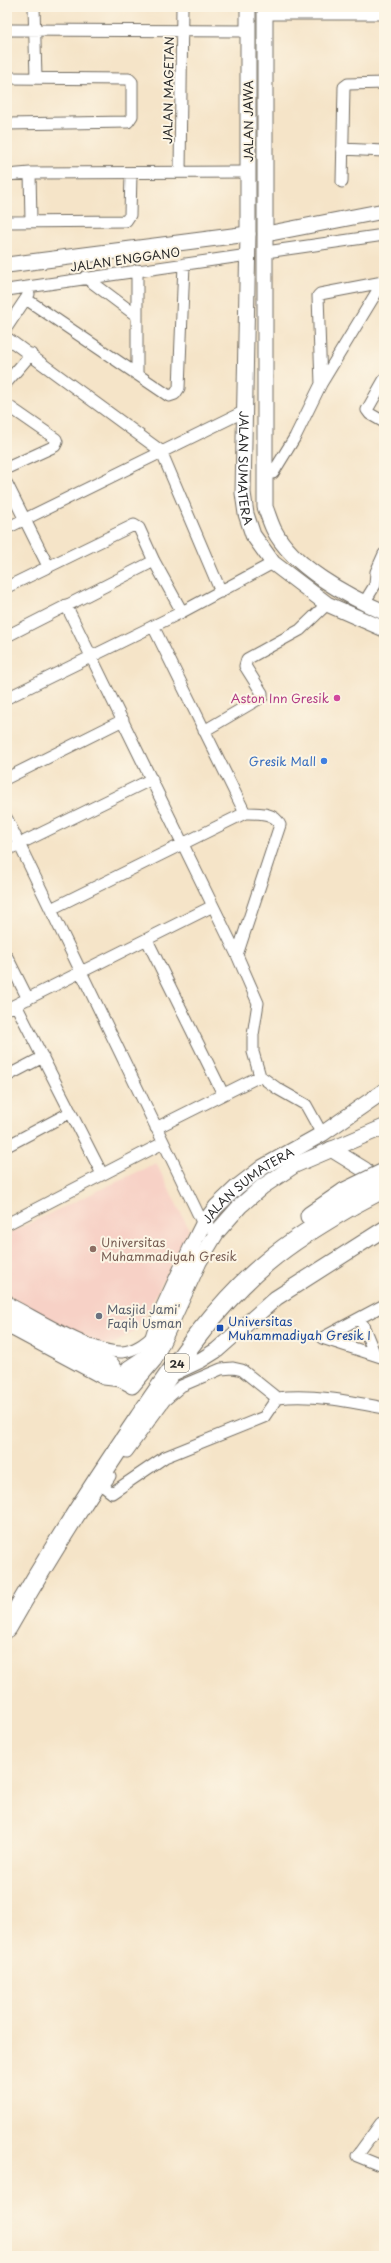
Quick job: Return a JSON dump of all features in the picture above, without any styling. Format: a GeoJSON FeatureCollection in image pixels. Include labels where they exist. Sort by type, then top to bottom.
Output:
{"type":"FeatureCollection","features":[{"type":"Feature","properties":{"kind":"highway","name":"24"},"geometry":{"type":"LineString","coordinates":[[8,1626],[41,1558],[132,1385],[216,1296],[261,1254],[349,1198],[384,1173]]}},
{"type":"Feature","properties":{"kind":"highway","name":"24"},"geometry":{"type":"LineString","coordinates":[[7,1603],[100,1482],[169,1375],[225,1303],[266,1263],[309,1231],[349,1198],[384,1188]]}},
{"type":"Feature","properties":{"kind":"main road","name":"JALAN JAWA"},"geometry":{"type":"LineString","coordinates":[[248,7],[248,234]]}},
{"type":"Feature","properties":{"kind":"main road","name":"JALAN JAWA"},"geometry":{"type":"LineString","coordinates":[[265,10],[266,234]]}},
{"type":"Feature","properties":{"kind":"main road"},"geometry":{"type":"LineString","coordinates":[[248,76],[266,76]]}},
{"type":"Feature","properties":{"kind":"main road"},"geometry":{"type":"LineString","coordinates":[[266,234],[384,211]]}},
{"type":"Feature","properties":{"kind":"main road"},"geometry":{"type":"LineString","coordinates":[[7,265],[248,234]]}},
{"type":"Feature","properties":{"kind":"main road","name":"JALAN SUMATERA"},"geometry":{"type":"LineString","coordinates":[[248,234],[243,493],[246,514],[253,535],[273,563],[327,604],[384,629]]}},
{"type":"Feature","properties":{"kind":"main road","name":"JALAN SUMATERA"},"geometry":{"type":"LineString","coordinates":[[266,234],[265,507],[274,531],[287,548],[332,586],[384,612]]}},
{"type":"Feature","properties":{"kind":"main road"},"geometry":{"type":"LineString","coordinates":[[244,452],[265,452]]}},
{"type":"Feature","properties":{"kind":"main road","name":"JALAN SUMATERA"},"geometry":{"type":"LineString","coordinates":[[132,1385],[129,1368],[147,1356],[160,1315],[204,1224],[216,1207],[237,1186],[262,1168],[322,1134],[384,1091]]}},
{"type":"Feature","properties":{"kind":"main road","name":"JALAN SUMATERA"},"geometry":{"type":"LineString","coordinates":[[132,1385],[154,1360],[199,1262],[217,1232],[240,1206],[262,1187],[295,1165],[384,1127]]}},
{"type":"Feature","properties":{"kind":"main road"},"geometry":{"type":"LineString","coordinates":[[331,1149],[365,1170]]}},
{"type":"Feature","properties":{"kind":"main road"},"geometry":{"type":"LineString","coordinates":[[169,1375],[201,1360],[217,1350],[276,1298],[384,1229]]}},
{"type":"Feature","properties":{"kind":"main road"},"geometry":{"type":"LineString","coordinates":[[7,1310],[112,1365],[132,1385]]}},
{"type":"Feature","properties":{"kind":"main road"},"geometry":{"type":"LineString","coordinates":[[7,1325],[104,1377],[132,1385]]}},
{"type":"Feature","properties":{"kind":"street"},"geometry":{"type":"LineString","coordinates":[[34,7],[36,78]]}},
{"type":"Feature","properties":{"kind":"street","name":"JALAN MAGETAN"},"geometry":{"type":"LineString","coordinates":[[180,172],[182,7]]}},
{"type":"Feature","properties":{"kind":"street"},"geometry":{"type":"LineString","coordinates":[[265,10],[384,14]]}},
{"type":"Feature","properties":{"kind":"street"},"geometry":{"type":"LineString","coordinates":[[7,30],[181,29],[248,31]]}},
{"type":"Feature","properties":{"kind":"street"},"geometry":{"type":"LineString","coordinates":[[7,78],[129,79],[132,82],[131,121],[7,124]]}},
{"type":"Feature","properties":{"kind":"street"},"geometry":{"type":"LineString","coordinates":[[342,182],[344,87],[348,84],[384,83]]}},
{"type":"Feature","properties":{"kind":"street"},"geometry":{"type":"LineString","coordinates":[[342,149],[384,151]]}},
{"type":"Feature","properties":{"kind":"street"},"geometry":{"type":"LineString","coordinates":[[7,175],[30,173],[248,172]]}},
{"type":"Feature","properties":{"kind":"street"},"geometry":{"type":"LineString","coordinates":[[30,173],[31,221]]}},
{"type":"Feature","properties":{"kind":"street"},"geometry":{"type":"LineString","coordinates":[[7,222],[126,221],[130,216],[131,173]]}},
{"type":"Feature","properties":{"kind":"street"},"geometry":{"type":"LineString","coordinates":[[266,252],[384,235]]}},
{"type":"Feature","properties":{"kind":"street","name":"JALAN ENGGANO"},"geometry":{"type":"LineString","coordinates":[[7,290],[85,277],[248,255]]}},
{"type":"Feature","properties":{"kind":"street"},"geometry":{"type":"LineString","coordinates":[[26,299],[169,396],[175,394],[179,388],[184,264]]}},
{"type":"Feature","properties":{"kind":"street"},"geometry":{"type":"LineString","coordinates":[[137,270],[137,374]]}},
{"type":"Feature","properties":{"kind":"street"},"geometry":{"type":"LineString","coordinates":[[85,277],[137,316]]}},
{"type":"Feature","properties":{"kind":"street"},"geometry":{"type":"LineString","coordinates":[[321,384],[318,296],[320,294],[384,281]]}},
{"type":"Feature","properties":{"kind":"street"},"geometry":{"type":"LineString","coordinates":[[265,473],[273,473],[295,437],[321,384],[384,281]]}},
{"type":"Feature","properties":{"kind":"street"},"geometry":{"type":"LineString","coordinates":[[7,327],[35,285]]}},
{"type":"Feature","properties":{"kind":"street"},"geometry":{"type":"LineString","coordinates":[[7,338],[31,354],[161,451],[221,592]]}},
{"type":"Feature","properties":{"kind":"street"},"geometry":{"type":"LineString","coordinates":[[7,382],[31,354]]}},
{"type":"Feature","properties":{"kind":"street"},"geometry":{"type":"LineString","coordinates":[[384,380],[367,410],[370,414],[384,422]]}},
{"type":"Feature","properties":{"kind":"street"},"geometry":{"type":"LineString","coordinates":[[7,468],[55,446],[57,442],[56,438],[10,411]]}},
{"type":"Feature","properties":{"kind":"street"},"geometry":{"type":"LineString","coordinates":[[7,528],[245,411]]}},
{"type":"Feature","properties":{"kind":"street"},"geometry":{"type":"LineString","coordinates":[[7,484],[48,566]]}},
{"type":"Feature","properties":{"kind":"street"},"geometry":{"type":"LineString","coordinates":[[7,587],[134,525],[139,528],[154,561],[182,612]]}},
{"type":"Feature","properties":{"kind":"street"},"geometry":{"type":"LineString","coordinates":[[364,603],[379,584],[376,572],[384,554]]}},
{"type":"Feature","properties":{"kind":"street"},"geometry":{"type":"LineString","coordinates":[[7,636],[154,561]]}},
{"type":"Feature","properties":{"kind":"street"},"geometry":{"type":"LineString","coordinates":[[7,698],[182,612],[273,563]]}},
{"type":"Feature","properties":{"kind":"street"},"geometry":{"type":"LineString","coordinates":[[204,731],[262,697],[262,693],[245,666],[247,659],[300,630],[327,604]]}},
{"type":"Feature","properties":{"kind":"street"},"geometry":{"type":"LineString","coordinates":[[66,605],[183,843],[258,1003],[253,1046],[260,1076],[278,1089],[306,1104],[322,1134]]}},
{"type":"Feature","properties":{"kind":"street"},"geometry":{"type":"LineString","coordinates":[[153,626],[245,813]]}},
{"type":"Feature","properties":{"kind":"street"},"geometry":{"type":"LineString","coordinates":[[7,778],[123,720]]}},
{"type":"Feature","properties":{"kind":"street"},"geometry":{"type":"LineString","coordinates":[[7,850],[152,779]]}},
{"type":"Feature","properties":{"kind":"street"},"geometry":{"type":"LineString","coordinates":[[52,909],[245,813],[258,812],[273,817],[278,820],[280,825],[237,956]]}},
{"type":"Feature","properties":{"kind":"street"},"geometry":{"type":"LineString","coordinates":[[7,819],[83,972],[163,1143],[204,1224],[217,1232]]}},
{"type":"Feature","properties":{"kind":"street"},"geometry":{"type":"LineString","coordinates":[[102,1174],[43,1058],[12,1007],[213,906]]}},
{"type":"Feature","properties":{"kind":"street"},"geometry":{"type":"LineString","coordinates":[[148,940],[223,1094]]}},
{"type":"Feature","properties":{"kind":"street"},"geometry":{"type":"LineString","coordinates":[[7,957],[28,999]]}},
{"type":"Feature","properties":{"kind":"street"},"geometry":{"type":"LineString","coordinates":[[7,1076],[43,1058]]}},
{"type":"Feature","properties":{"kind":"street"},"geometry":{"type":"LineString","coordinates":[[156,1128],[260,1076]]}},
{"type":"Feature","properties":{"kind":"street"},"geometry":{"type":"LineString","coordinates":[[7,1146],[71,1112]]}},
{"type":"Feature","properties":{"kind":"street"},"geometry":{"type":"LineString","coordinates":[[7,1224],[163,1143]]}},
{"type":"Feature","properties":{"kind":"street"},"geometry":{"type":"LineString","coordinates":[[7,1300],[10,1304],[95,1347],[121,1352],[132,1350],[154,1334]]}},
{"type":"Feature","properties":{"kind":"street"},"geometry":{"type":"LineString","coordinates":[[380,1356],[322,1338],[384,1305]]}},
{"type":"Feature","properties":{"kind":"street"},"geometry":{"type":"LineString","coordinates":[[360,1318],[380,1356]]}},
{"type":"Feature","properties":{"kind":"street"},"geometry":{"type":"LineString","coordinates":[[277,1398],[264,1417],[165,1457],[112,1493],[100,1482],[165,1400],[181,1386],[221,1369],[233,1368],[242,1370],[277,1398],[296,1396],[328,1398],[384,1408]]}},
{"type":"Feature","properties":{"kind":"street"},"geometry":{"type":"LineString","coordinates":[[383,2122],[357,2156],[384,2167]]}},
{"type":"Feature","properties":{"kind":"shaded area","name":"Universitas Muhammadiyah Gresik"},"geometry":{"type":"Polygon","coordinates":[[[156,1163],[189,1229],[149,1309],[135,1330],[113,1345],[103,1345],[58,1324],[10,1297],[7,1291],[7,1234],[156,1163]]]}},
{"type":"Feature","properties":{"kind":"tunnel"},"geometry":{"type":"LineString","coordinates":[[372,1182],[384,1202]]}},
{"type":"Feature","properties":{"kind":"place","name":"Aston Inn Gresik"},"geometry":{"type":"Point","coordinates":[337,698]}},
{"type":"Feature","properties":{"kind":"place","name":"Gresik Mall"},"geometry":{"type":"Point","coordinates":[324,761]}},
{"type":"Feature","properties":{"kind":"place","name":"Universitas Muhammadiyah Gresik"},"geometry":{"type":"Point","coordinates":[93,1249]}},
{"type":"Feature","properties":{"kind":"place","name":"Masjid Jami' Faqih Usman"},"geometry":{"type":"Point","coordinates":[99,1316]}},
{"type":"Feature","properties":{"kind":"place","name":"Universitas Muhammadiyah Gresik I"},"geometry":{"type":"Point","coordinates":[220,1328]}}]}
